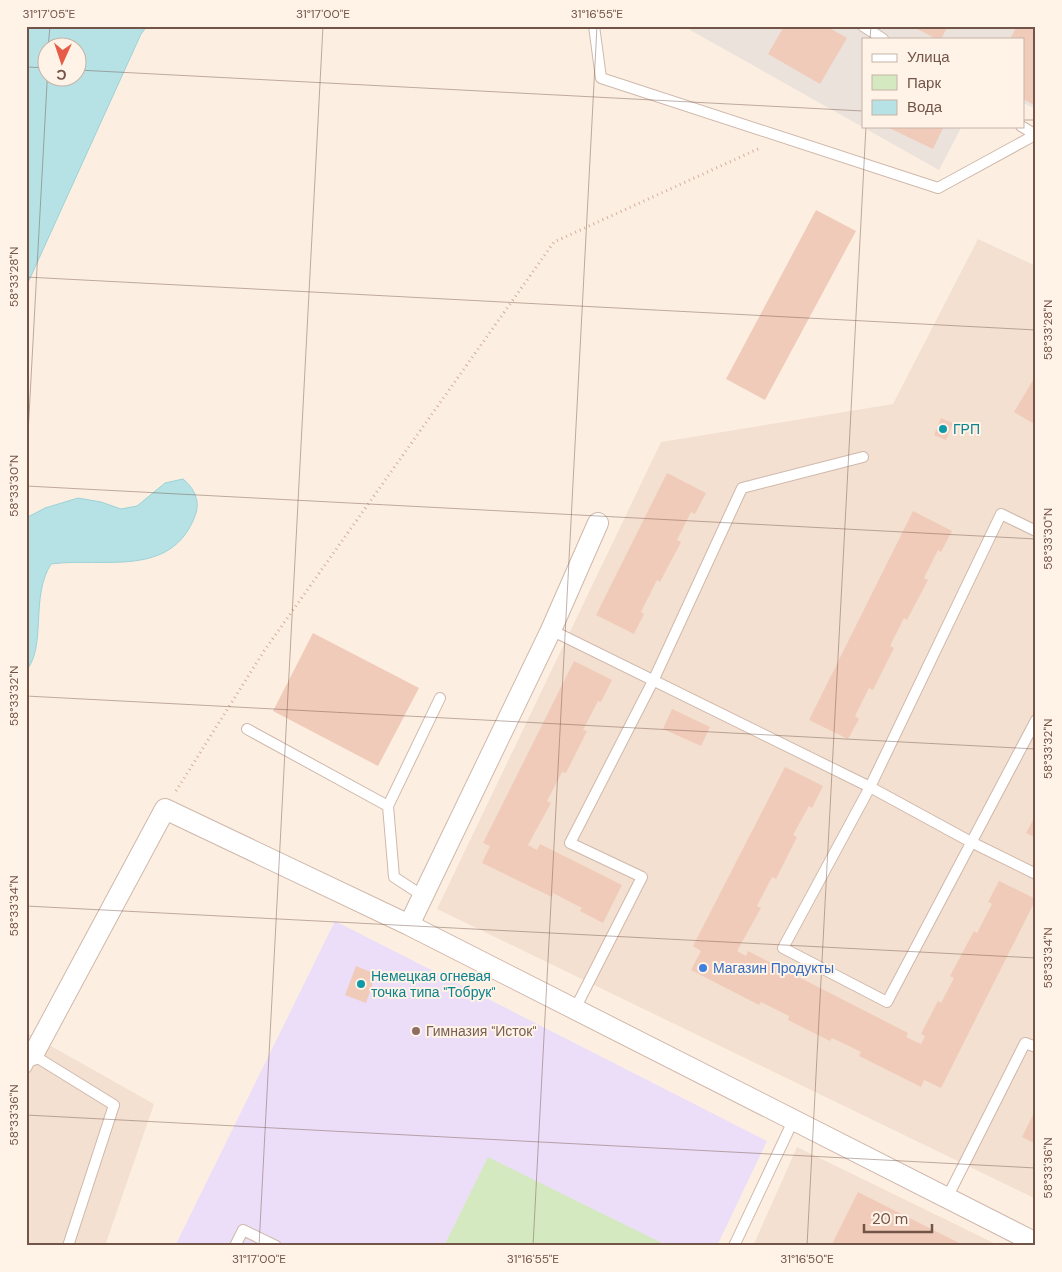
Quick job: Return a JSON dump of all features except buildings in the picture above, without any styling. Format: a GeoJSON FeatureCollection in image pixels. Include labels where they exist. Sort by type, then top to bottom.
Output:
{"type":"FeatureCollection","features":[{"type":"Feature","properties":{"kind":"street"},"geometry":{"type":"LineString","coordinates":[[409,925],[551,630],[598,523]]}},
{"type":"Feature","properties":{"kind":"street"},"geometry":{"type":"LineString","coordinates":[[30,1062],[165,808],[409,925],[1036,1243]]}},
{"type":"Feature","properties":{"kind":"lane"},"geometry":{"type":"LineString","coordinates":[[594,26],[601,78],[938,188],[1035,135],[1024,128]]}},
{"type":"Feature","properties":{"kind":"lane"},"geometry":{"type":"LineString","coordinates":[[863,26],[881,38]]}},
{"type":"Feature","properties":{"kind":"lane"},"geometry":{"type":"LineString","coordinates":[[575,1009],[642,877],[570,843],[654,679],[742,488],[863,457]]}},
{"type":"Feature","properties":{"kind":"lane"},"geometry":{"type":"LineString","coordinates":[[1036,531],[1001,514],[870,787],[783,948],[888,1002],[970,842],[1036,720]]}},
{"type":"Feature","properties":{"kind":"lane"},"geometry":{"type":"LineString","coordinates":[[551,630],[654,679],[870,787],[970,842],[1036,874]]}},
{"type":"Feature","properties":{"kind":"lane"},"geometry":{"type":"LineString","coordinates":[[423,896],[394,877],[388,806],[440,698]]}},
{"type":"Feature","properties":{"kind":"lane"},"geometry":{"type":"LineString","coordinates":[[247,730],[388,806]]}},
{"type":"Feature","properties":{"kind":"lane"},"geometry":{"type":"LineString","coordinates":[[947,1198],[1025,1043],[1036,1047]]}},
{"type":"Feature","properties":{"kind":"lane"},"geometry":{"type":"LineString","coordinates":[[30,1062],[114,1105],[68,1246]]}},
{"type":"Feature","properties":{"kind":"lane"},"geometry":{"type":"LineString","coordinates":[[734,1246],[793,1121]]}},
{"type":"Feature","properties":{"kind":"lane"},"geometry":{"type":"LineString","coordinates":[[235,1246],[243,1230],[276,1246]]}},
{"type":"Feature","properties":{"kind":"path"},"geometry":{"type":"LineString","coordinates":[[165,808],[264,651],[554,242],[783,138]]}},
{"type":"Feature","properties":{"kind":"shaded area"},"geometry":{"type":"Polygon","coordinates":[[[690,26],[1036,26],[1036,109],[1024,103],[1024,38],[862,38],[862,127],[690,30],[690,26]]]}},
{"type":"Feature","properties":{"kind":"shaded area"},"geometry":{"type":"Polygon","coordinates":[[[864,128],[961,128],[939,170],[864,128]]]}},
{"type":"Feature","properties":{"kind":"shaded area"},"geometry":{"type":"Polygon","coordinates":[[[978,239],[1036,266],[1036,1199],[437,909],[661,442],[893,404],[978,239]]]}},
{"type":"Feature","properties":{"kind":"shaded area","name":"Гимназия \"Исток\""},"geometry":{"type":"Polygon","coordinates":[[[335,921],[767,1141],[717,1246],[175,1246],[335,921]]]}},
{"type":"Feature","properties":{"kind":"shaded area"},"geometry":{"type":"Polygon","coordinates":[[[26,1032],[154,1104],[105,1246],[26,1246],[26,1032]]]}},
{"type":"Feature","properties":{"kind":"shaded area"},"geometry":{"type":"Polygon","coordinates":[[[797,1147],[1000,1246],[753,1246],[797,1147]]]}},
{"type":"Feature","properties":{"kind":"green space"},"geometry":{"type":"Polygon","coordinates":[[[488,1157],[668,1246],[444,1246],[488,1157]]]}},
{"type":"Feature","properties":{"kind":"water"},"geometry":{"type":"Polygon","coordinates":[[[26,26],[147,26],[141,34],[26,287],[26,26]]]}},
{"type":"Feature","properties":{"kind":"water"},"geometry":{"type":"Polygon","coordinates":[[[183,479],[195,495],[197,510],[184,536],[170,549],[153,557],[134,561],[51,564],[41,591],[36,648],[32,661],[26,671],[26,518],[45,508],[78,498],[101,502],[121,509],[137,506],[165,483],[183,479]]]}},
{"type":"Feature","properties":{"kind":"place","name":"ГРП"},"geometry":{"type":"Point","coordinates":[943,429]}},
{"type":"Feature","properties":{"kind":"place","name":"Магазин Продукты"},"geometry":{"type":"Point","coordinates":[703,968]}},
{"type":"Feature","properties":{"kind":"place","name":"Немецкая огневая точка типа \"Тобрук\""},"geometry":{"type":"Point","coordinates":[361,984]}},
{"type":"Feature","properties":{"kind":"place","name":"Гимназия \"Исток\""},"geometry":{"type":"Point","coordinates":[416,1031]}}]}
